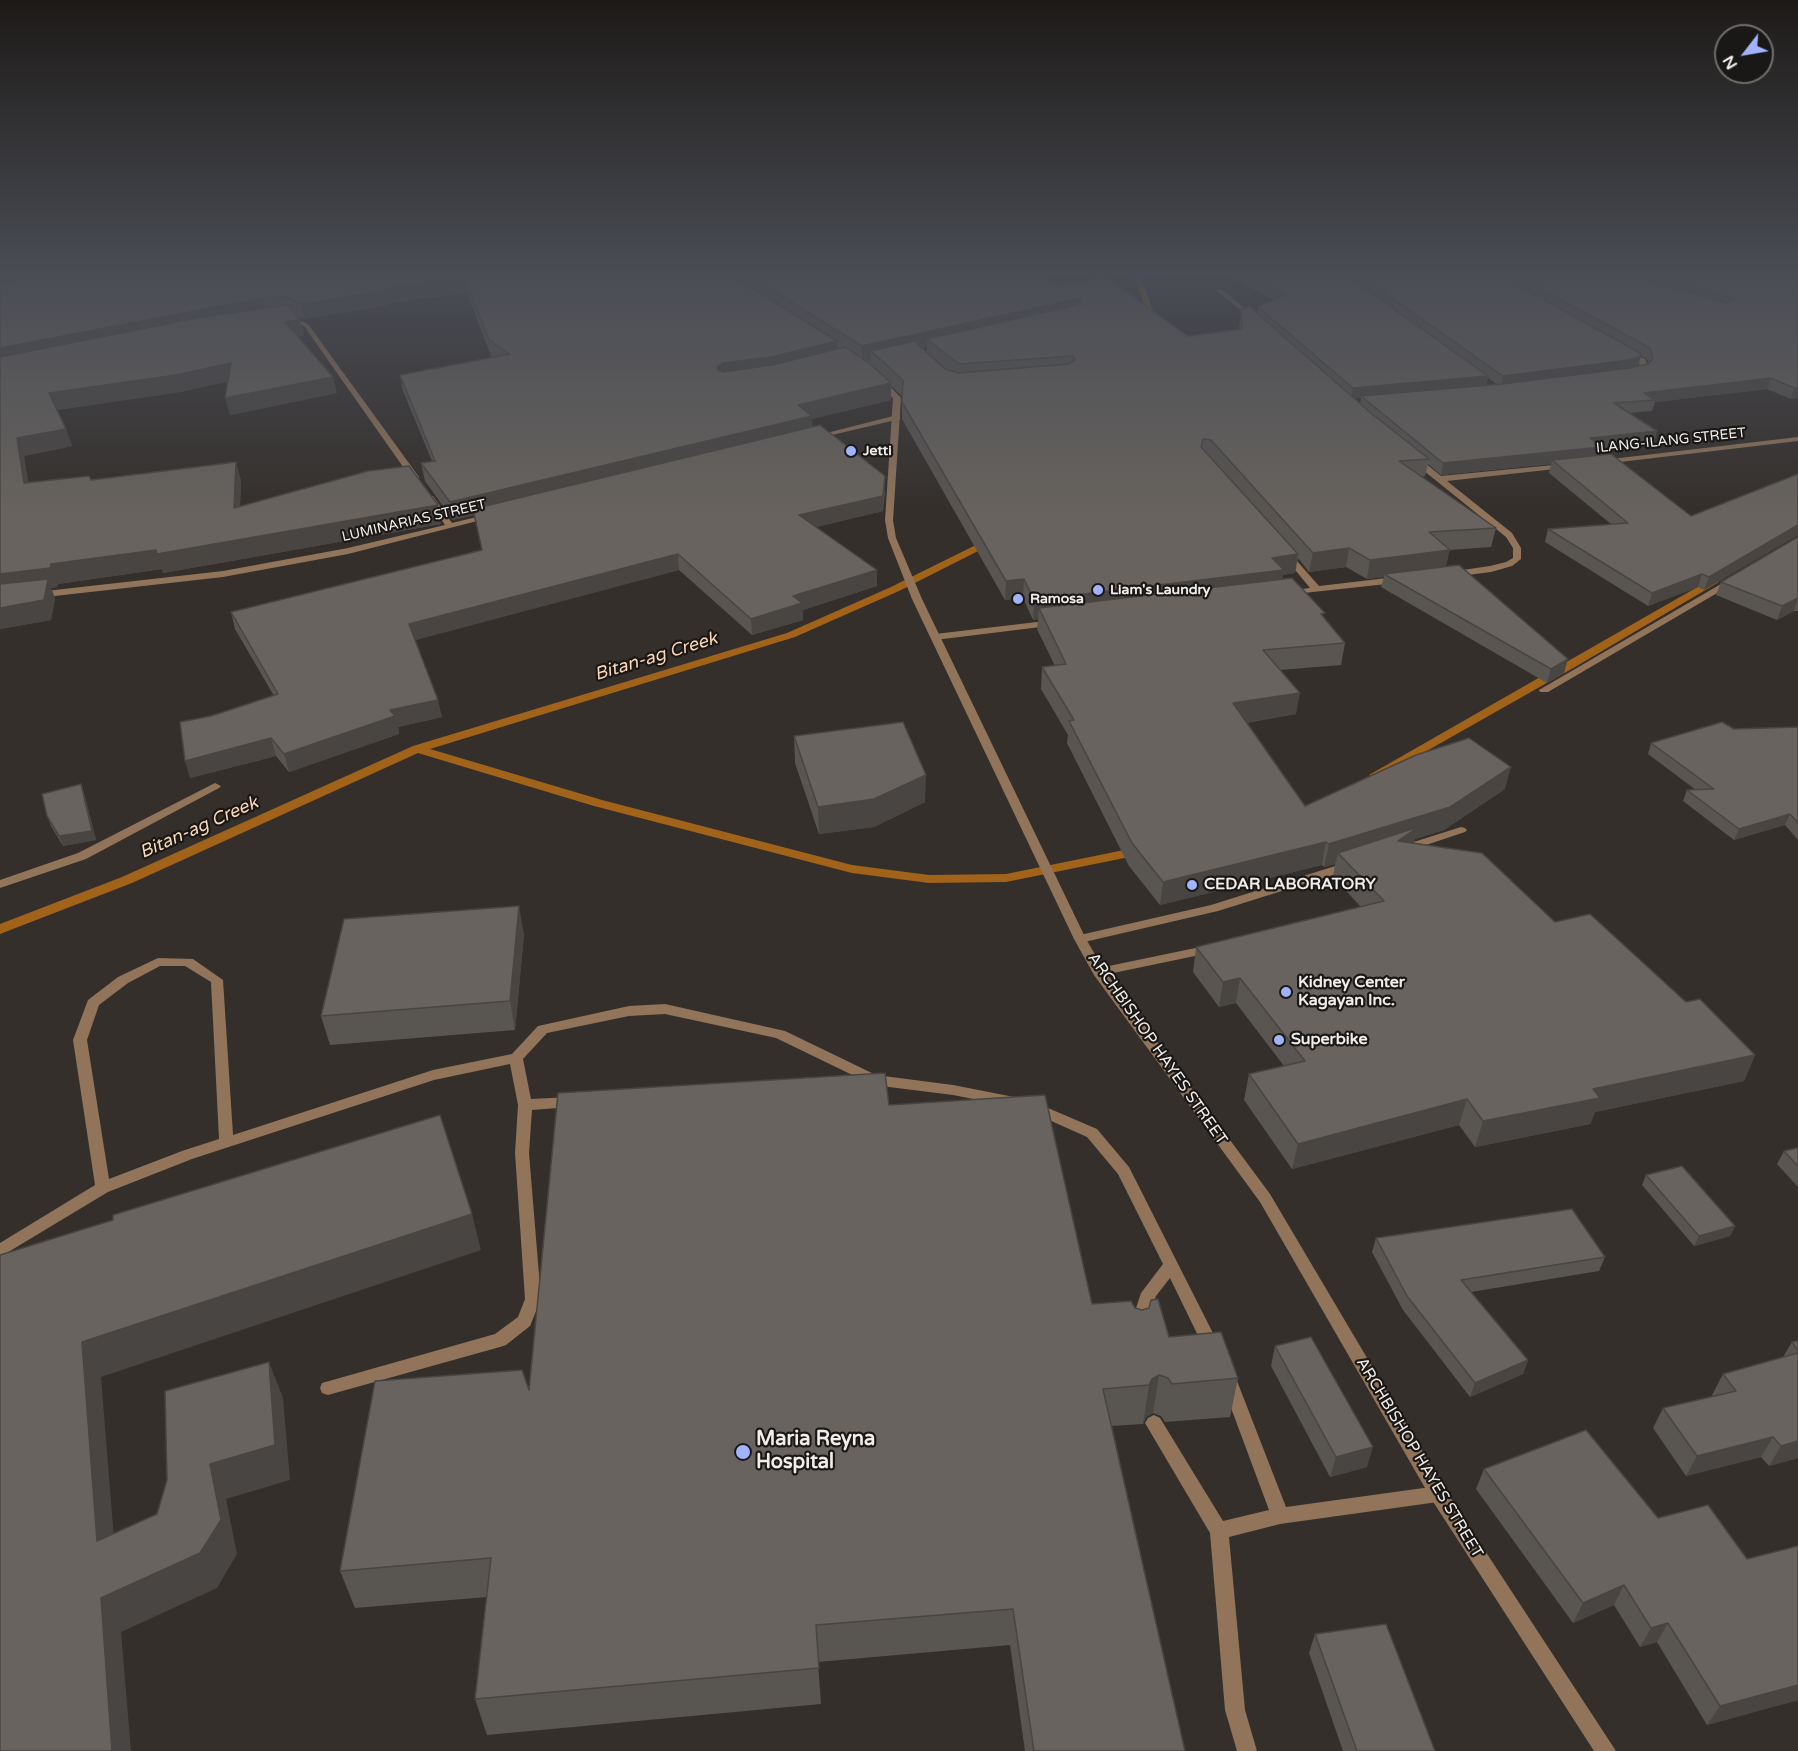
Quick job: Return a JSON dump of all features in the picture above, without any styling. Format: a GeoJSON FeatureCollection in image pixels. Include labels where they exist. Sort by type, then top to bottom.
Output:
{"type":"FeatureCollection","features":[{"type":"Feature","properties":{"kind":"street"},"geometry":{"type":"LineString","coordinates":[[327,355],[450,526]]}},
{"type":"Feature","properties":{"kind":"street"},"geometry":{"type":"LineString","coordinates":[[1627,375],[1641,371],[1644,367],[1642,361],[1631,355]]}},
{"type":"Feature","properties":{"kind":"street","name":"ARCHBISHOP HAYES STREET"},"geometry":{"type":"LineString","coordinates":[[875,377],[897,398],[889,520],[892,538],[903,570],[1080,939],[1100,972],[1265,1198],[1438,1494],[1606,1751]]}},
{"type":"Feature","properties":{"kind":"street"},"geometry":{"type":"LineString","coordinates":[[806,439],[897,417]]}},
{"type":"Feature","properties":{"kind":"street","name":"ILANG-ILANG STREET"},"geometry":{"type":"LineString","coordinates":[[1592,463],[1798,439]]}},
{"type":"Feature","properties":{"kind":"street"},"geometry":{"type":"LineString","coordinates":[[1407,453],[1509,535],[1517,548],[1518,559],[1509,564],[1491,569],[1445,575]]}},
{"type":"Feature","properties":{"kind":"street"},"geometry":{"type":"LineString","coordinates":[[1440,479],[1569,466]]}},
{"type":"Feature","properties":{"kind":"street","name":"LUMINARIAS STREET"},"geometry":{"type":"LineString","coordinates":[[23,597],[223,574],[348,551],[496,515]]}},
{"type":"Feature","properties":{"kind":"street"},"geometry":{"type":"LineString","coordinates":[[1281,549],[1317,590]]}},
{"type":"Feature","properties":{"kind":"street"},"geometry":{"type":"LineString","coordinates":[[1544,690],[1740,576]]}},
{"type":"Feature","properties":{"kind":"street"},"geometry":{"type":"LineString","coordinates":[[1282,594],[1410,579]]}},
{"type":"Feature","properties":{"kind":"street"},"geometry":{"type":"LineString","coordinates":[[935,637],[1062,621]]}},
{"type":"Feature","properties":{"kind":"street"},"geometry":{"type":"LineString","coordinates":[[0,884],[82,856],[215,786]]}},
{"type":"Feature","properties":{"kind":"street"},"geometry":{"type":"LineString","coordinates":[[1396,851],[1461,830]]}},
{"type":"Feature","properties":{"kind":"street"},"geometry":{"type":"LineString","coordinates":[[1080,939],[1214,908],[1363,862]]}},
{"type":"Feature","properties":{"kind":"street"},"geometry":{"type":"LineString","coordinates":[[1100,972],[1223,947]]}},
{"type":"Feature","properties":{"kind":"street"},"geometry":{"type":"LineString","coordinates":[[103,1188],[80,1040],[93,1003],[123,980],[158,962],[188,962],[217,980],[226,1142]]}},
{"type":"Feature","properties":{"kind":"street"},"geometry":{"type":"LineString","coordinates":[[0,1251],[103,1188],[226,1142],[433,1075],[516,1058],[543,1029],[629,1011],[665,1009],[780,1034],[873,1080]]}},
{"type":"Feature","properties":{"kind":"street"},"geometry":{"type":"LineString","coordinates":[[328,1388],[500,1340],[524,1321],[533,1299],[522,1153],[525,1105],[516,1058]]}},
{"type":"Feature","properties":{"kind":"street"},"geometry":{"type":"LineString","coordinates":[[838,1083],[873,1080],[953,1090],[1033,1106],[1092,1133],[1124,1171],[1227,1377],[1280,1516]]}},
{"type":"Feature","properties":{"kind":"street"},"geometry":{"type":"LineString","coordinates":[[525,1105],[583,1101]]}},
{"type":"Feature","properties":{"kind":"street"},"geometry":{"type":"LineString","coordinates":[[1136,1339],[1141,1311],[1149,1293],[1171,1265]]}},
{"type":"Feature","properties":{"kind":"street"},"geometry":{"type":"LineString","coordinates":[[1154,1423],[1219,1531],[1235,1710],[1246,1751]]}},
{"type":"Feature","properties":{"kind":"street"},"geometry":{"type":"LineString","coordinates":[[1219,1531],[1280,1516],[1438,1494]]}},
{"type":"Feature","properties":{"kind":"building"},"geometry":{"type":"Polygon","coordinates":[[[12,355],[314,355],[333,377],[225,398],[231,363],[176,375],[49,393],[66,429],[17,438],[24,483],[89,476],[91,480],[236,462],[234,508],[368,471],[409,466],[438,505],[157,554],[156,550],[51,564],[50,568],[0,574],[0,357],[12,355]]]}},
{"type":"Feature","properties":{"kind":"building"},"geometry":{"type":"Polygon","coordinates":[[[506,355],[780,355],[723,363],[717,367],[723,372],[772,365],[814,355],[856,355],[891,383],[798,405],[812,416],[450,502],[421,463],[435,461],[400,375],[506,355]]]}},
{"type":"Feature","properties":{"kind":"building"},"geometry":{"type":"Polygon","coordinates":[[[875,355],[929,355],[945,369],[958,373],[1069,364],[1075,360],[1073,356],[959,364],[947,355],[1304,355],[1372,414],[1429,459],[1399,461],[1496,528],[1429,532],[1450,550],[1370,560],[1349,548],[1313,553],[1211,440],[1203,439],[1201,447],[1298,554],[1272,558],[1284,570],[1034,600],[1024,579],[1006,581],[902,402],[903,380],[875,355]]]}},
{"type":"Feature","properties":{"kind":"building"},"geometry":{"type":"Polygon","coordinates":[[[1314,355],[1458,355],[1488,376],[1353,388],[1314,355]]]}},
{"type":"Feature","properties":{"kind":"building"},"geometry":{"type":"Polygon","coordinates":[[[1473,355],[1641,356],[1629,360],[1503,376],[1473,355]]]}},
{"type":"Feature","properties":{"kind":"building"},"geometry":{"type":"Polygon","coordinates":[[[1652,355],[1798,355],[1798,388],[1771,378],[1644,393],[1655,400],[1614,403],[1657,431],[1590,438],[1602,447],[1443,463],[1361,396],[1502,384],[1630,368],[1648,364],[1653,358],[1652,355]]]}},
{"type":"Feature","properties":{"kind":"building"},"geometry":{"type":"Polygon","coordinates":[[[820,425],[885,476],[883,496],[799,515],[877,570],[793,596],[802,603],[751,619],[678,554],[409,624],[438,700],[390,710],[395,716],[284,754],[271,738],[185,761],[180,722],[211,716],[278,694],[231,612],[482,550],[473,509],[820,425]]]}},
{"type":"Feature","properties":{"kind":"building"},"geometry":{"type":"Polygon","coordinates":[[[1611,454],[1691,516],[1798,474],[1798,525],[1709,577],[1702,574],[1652,593],[1548,529],[1628,523],[1552,460],[1611,454]]]}},
{"type":"Feature","properties":{"kind":"building"},"geometry":{"type":"Polygon","coordinates":[[[1798,537],[1798,598],[1782,606],[1721,582],[1798,537]]]}},
{"type":"Feature","properties":{"kind":"building"},"geometry":{"type":"Polygon","coordinates":[[[1459,565],[1568,659],[1551,669],[1384,574],[1459,565]]]}},
{"type":"Feature","properties":{"kind":"building"},"geometry":{"type":"Polygon","coordinates":[[[1292,578],[1325,613],[1321,614],[1345,643],[1263,650],[1300,693],[1233,703],[1305,806],[1416,755],[1469,738],[1511,767],[1450,807],[1329,844],[1326,842],[1163,882],[1132,843],[1069,721],[1074,720],[1042,667],[1066,664],[1039,608],[1292,578]]]}},
{"type":"Feature","properties":{"kind":"building"},"geometry":{"type":"Polygon","coordinates":[[[48,579],[44,600],[0,608],[0,584],[48,579]]]}},
{"type":"Feature","properties":{"kind":"building"},"geometry":{"type":"Polygon","coordinates":[[[903,722],[926,775],[874,799],[818,807],[794,736],[903,722]]]}},
{"type":"Feature","properties":{"kind":"building"},"geometry":{"type":"Polygon","coordinates":[[[1722,722],[1734,729],[1798,727],[1798,823],[1790,814],[1739,829],[1687,790],[1714,789],[1651,743],[1722,722]]]}},
{"type":"Feature","properties":{"kind":"building"},"geometry":{"type":"Polygon","coordinates":[[[81,784],[92,831],[59,836],[47,816],[42,794],[81,784]]]}},
{"type":"Feature","properties":{"kind":"building"},"geometry":{"type":"Polygon","coordinates":[[[1418,827],[1398,841],[1482,853],[1555,922],[1590,914],[1686,1002],[1700,999],[1755,1055],[1593,1089],[1600,1098],[1483,1121],[1467,1099],[1298,1144],[1249,1074],[1305,1061],[1240,978],[1223,982],[1196,947],[1384,901],[1338,853],[1418,827]]]}},
{"type":"Feature","properties":{"kind":"building"},"geometry":{"type":"Polygon","coordinates":[[[519,906],[510,1001],[321,1016],[344,919],[519,906]]]}},
{"type":"Feature","properties":{"kind":"building","name":"Maria Reyna Hospital"},"geometry":{"type":"Polygon","coordinates":[[[885,1073],[889,1105],[1045,1095],[1092,1304],[1131,1301],[1135,1308],[1142,1310],[1149,1308],[1151,1300],[1158,1299],[1169,1337],[1221,1332],[1238,1378],[1172,1384],[1168,1378],[1159,1375],[1152,1379],[1149,1385],[1103,1389],[1185,1751],[1034,1751],[1013,1609],[816,1625],[819,1668],[475,1699],[491,1558],[340,1571],[375,1381],[522,1370],[529,1390],[558,1093],[885,1073]]]}},
{"type":"Feature","properties":{"kind":"building"},"geometry":{"type":"Polygon","coordinates":[[[440,1115],[472,1214],[82,1342],[97,1541],[157,1514],[167,1480],[165,1391],[269,1362],[275,1445],[210,1464],[221,1520],[200,1553],[101,1598],[112,1751],[0,1751],[0,1255],[113,1220],[113,1215],[440,1115]]]}},
{"type":"Feature","properties":{"kind":"building"},"geometry":{"type":"Polygon","coordinates":[[[1798,1148],[1798,1166],[1784,1151],[1798,1148]]]}},
{"type":"Feature","properties":{"kind":"building"},"geometry":{"type":"Polygon","coordinates":[[[1682,1166],[1735,1226],[1699,1236],[1646,1175],[1682,1166]]]}},
{"type":"Feature","properties":{"kind":"building"},"geometry":{"type":"Polygon","coordinates":[[[1572,1209],[1605,1257],[1461,1280],[1528,1360],[1475,1383],[1407,1296],[1376,1238],[1572,1209]]]}},
{"type":"Feature","properties":{"kind":"building"},"geometry":{"type":"Polygon","coordinates":[[[1311,1337],[1373,1447],[1336,1457],[1275,1346],[1311,1337]]]}},
{"type":"Feature","properties":{"kind":"building"},"geometry":{"type":"Polygon","coordinates":[[[1798,1341],[1798,1351],[1792,1342],[1798,1341]]]}},
{"type":"Feature","properties":{"kind":"building"},"geometry":{"type":"Polygon","coordinates":[[[1798,1353],[1798,1441],[1781,1446],[1773,1437],[1697,1456],[1663,1408],[1736,1391],[1723,1374],[1798,1353]]]}},
{"type":"Feature","properties":{"kind":"building"},"geometry":{"type":"Polygon","coordinates":[[[1586,1430],[1658,1518],[1708,1505],[1747,1559],[1798,1546],[1798,1685],[1720,1706],[1668,1623],[1651,1628],[1624,1585],[1583,1603],[1484,1469],[1586,1430]]]}},
{"type":"Feature","properties":{"kind":"building"},"geometry":{"type":"Polygon","coordinates":[[[1386,1624],[1435,1751],[1357,1751],[1315,1634],[1386,1624]]]}},
{"type":"Feature","properties":{"kind":"waterway","name":"Bitan-ag Creek"},"geometry":{"type":"LineString","coordinates":[[417,749],[791,635],[895,589],[990,541]]}},
{"type":"Feature","properties":{"kind":"waterway"},"geometry":{"type":"LineString","coordinates":[[1375,775],[1571,665],[1715,580]]}},
{"type":"Feature","properties":{"kind":"waterway","name":"Bitan-ag Creek"},"geometry":{"type":"LineString","coordinates":[[0,929],[127,880],[417,749]]}},
{"type":"Feature","properties":{"kind":"waterway"},"geometry":{"type":"LineString","coordinates":[[417,749],[598,803],[852,869],[929,879],[1006,878],[1139,851]]}},
{"type":"Feature","properties":{"kind":"place","name":"Jetti"},"geometry":{"type":"Point","coordinates":[851,451]}},
{"type":"Feature","properties":{"kind":"place","name":"Liam's Laundry"},"geometry":{"type":"Point","coordinates":[1098,590]}},
{"type":"Feature","properties":{"kind":"place","name":"Ramosa"},"geometry":{"type":"Point","coordinates":[1018,599]}},
{"type":"Feature","properties":{"kind":"place","name":"CEDAR LABORATORY"},"geometry":{"type":"Point","coordinates":[1192,885]}},
{"type":"Feature","properties":{"kind":"place","name":"Kidney Center Kagayan Inc."},"geometry":{"type":"Point","coordinates":[1286,992]}},
{"type":"Feature","properties":{"kind":"place","name":"Superbike"},"geometry":{"type":"Point","coordinates":[1279,1040]}},
{"type":"Feature","properties":{"kind":"place","name":"Maria Reyna Hospital"},"geometry":{"type":"Point","coordinates":[743,1452]}}]}
